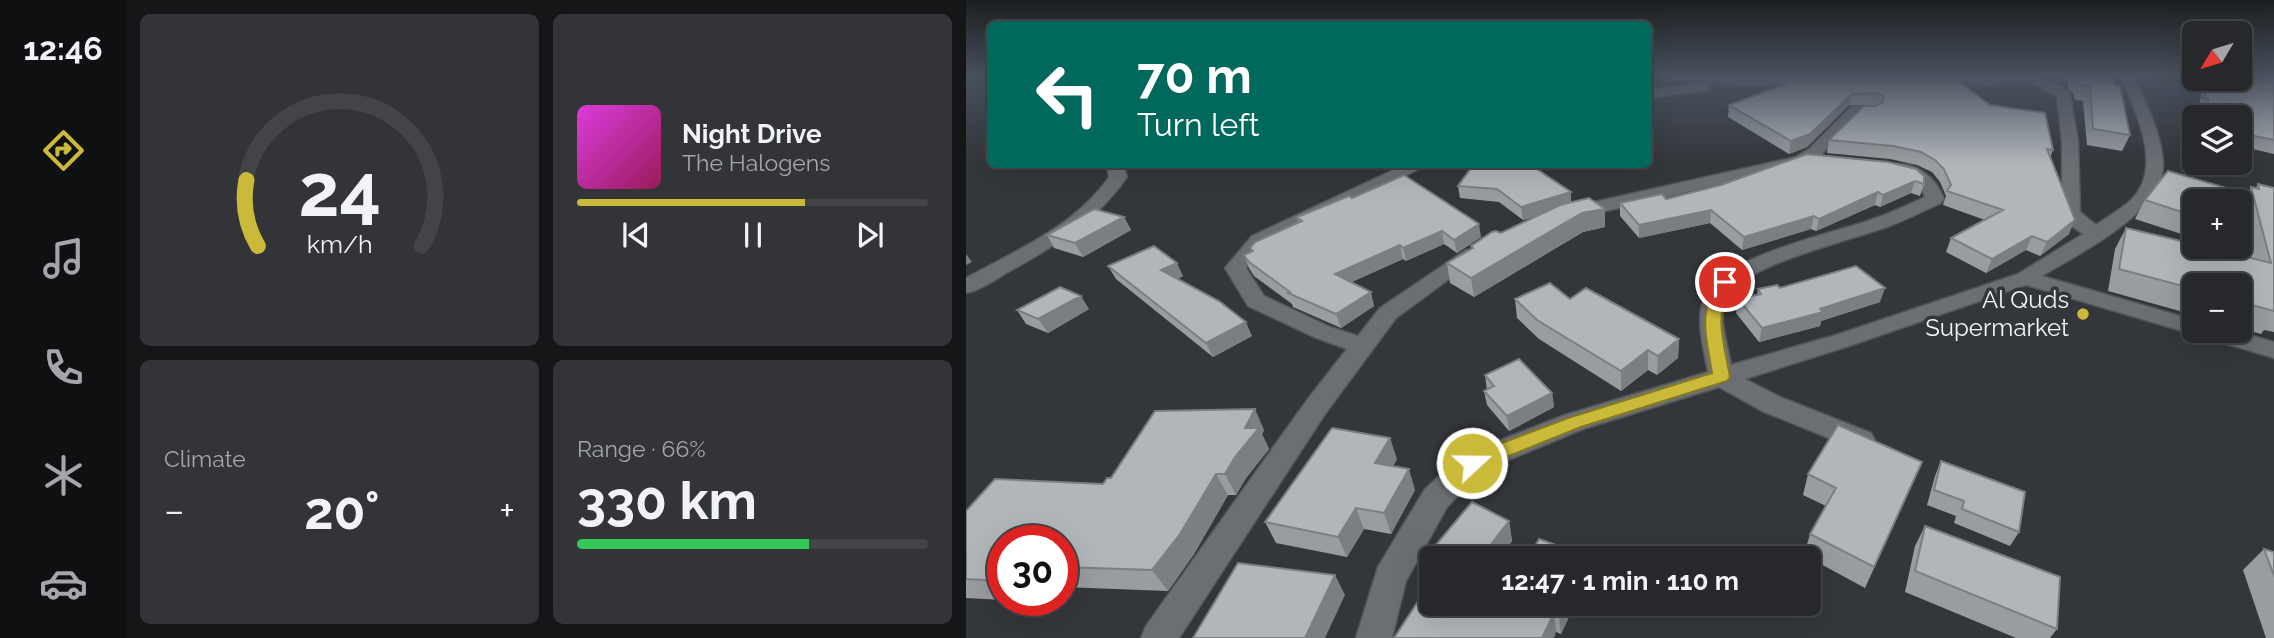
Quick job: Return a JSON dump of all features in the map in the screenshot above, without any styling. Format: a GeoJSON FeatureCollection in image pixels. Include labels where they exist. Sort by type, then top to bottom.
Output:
{"type":"FeatureCollection","features":[{"type":"Feature","properties":{"kind":"street"},"geometry":{"type":"LineString","coordinates":[[2065,105],[2070,141],[2071,212],[2076,220],[2096,234]]}},
{"type":"Feature","properties":{"kind":"street"},"geometry":{"type":"LineString","coordinates":[[1374,638],[1390,578],[1436,498],[1472,463],[1574,422],[1844,340],[2025,278],[2096,234],[2138,203],[2152,182],[2155,162],[2139,105]]}},
{"type":"Feature","properties":{"kind":"street"},"geometry":{"type":"LineString","coordinates":[[1554,217],[1803,158],[1815,152],[1856,110],[1872,111]]}},
{"type":"Feature","properties":{"kind":"street"},"geometry":{"type":"LineString","coordinates":[[1803,158],[1834,160]]}},
{"type":"Feature","properties":{"kind":"street"},"geometry":{"type":"LineString","coordinates":[[1721,377],[1712,324],[1714,299],[1725,282],[1797,249],[1883,222],[1935,199],[1931,185],[1920,175],[1876,165]]}},
{"type":"Feature","properties":{"kind":"street"},"geometry":{"type":"LineString","coordinates":[[966,287],[1091,213],[1109,195],[1118,177],[1116,168]]}},
{"type":"Feature","properties":{"kind":"street"},"geometry":{"type":"LineString","coordinates":[[1363,346],[1322,332],[1256,301],[1235,268],[1259,240],[1413,168]]}},
{"type":"Feature","properties":{"kind":"street"},"geometry":{"type":"LineString","coordinates":[[1159,638],[1316,407],[1388,313],[1486,245]]}},
{"type":"Feature","properties":{"kind":"street"},"geometry":{"type":"LineString","coordinates":[[2025,278],[2182,324]]}},
{"type":"Feature","properties":{"kind":"street"},"geometry":{"type":"LineString","coordinates":[[2250,343],[2274,350]]}},
{"type":"Feature","properties":{"kind":"street"},"geometry":{"type":"LineString","coordinates":[[1721,377],[1771,404],[1887,450]]}},
{"type":"Feature","properties":{"kind":"building"},"geometry":{"type":"Polygon","coordinates":[[[1729,105],[1841,105],[1810,134],[1791,141],[1729,105]]]}},
{"type":"Feature","properties":{"kind":"building"},"geometry":{"type":"Polygon","coordinates":[[[1990,105],[2045,113],[2053,150],[2047,149],[2075,220],[2047,242],[2032,236],[1992,259],[1951,238],[2003,210],[1947,191],[1951,185],[1944,169],[1921,152],[1893,146],[1829,140],[1864,106],[1990,105]]]}},
{"type":"Feature","properties":{"kind":"building"},"geometry":{"type":"Polygon","coordinates":[[[2091,105],[2124,105],[2130,135],[2093,129],[2091,105]]]}},
{"type":"Feature","properties":{"kind":"building"},"geometry":{"type":"Polygon","coordinates":[[[2208,105],[2274,105],[2274,140],[2252,135],[2252,105],[2208,105]]]}},
{"type":"Feature","properties":{"kind":"building"},"geometry":{"type":"Polygon","coordinates":[[[1807,154],[1888,162],[1916,169],[1924,176],[1924,184],[1915,181],[1883,195],[1878,192],[1819,219],[1814,216],[1744,237],[1711,210],[1639,225],[1620,203],[1662,194],[1666,199],[1721,185],[1807,154]]]}},
{"type":"Feature","properties":{"kind":"building"},"geometry":{"type":"Polygon","coordinates":[[[1471,168],[1535,168],[1571,192],[1521,207],[1497,189],[1458,186],[1471,168]]]}},
{"type":"Feature","properties":{"kind":"building"},"geometry":{"type":"Polygon","coordinates":[[[2168,171],[2230,189],[2182,189],[2182,212],[2145,200],[2168,171]]]}},
{"type":"Feature","properties":{"kind":"building"},"geometry":{"type":"Polygon","coordinates":[[[1404,175],[1479,224],[1454,240],[1442,231],[1403,248],[1400,245],[1335,274],[1371,292],[1336,314],[1288,293],[1290,292],[1249,262],[1244,255],[1253,251],[1250,248],[1255,242],[1302,221],[1297,217],[1349,196],[1352,198],[1404,175]]]}},
{"type":"Feature","properties":{"kind":"building"},"geometry":{"type":"Polygon","coordinates":[[[2258,184],[2274,188],[2274,311],[2252,305],[2252,273],[2182,273],[2182,286],[2119,269],[2126,228],[2182,241],[2182,259],[2252,258],[2271,263],[2251,187],[2259,189],[2258,184]]]}},
{"type":"Feature","properties":{"kind":"building"},"geometry":{"type":"Polygon","coordinates":[[[1589,198],[1605,209],[1582,213],[1471,278],[1447,263],[1473,248],[1471,246],[1492,232],[1501,233],[1560,205],[1589,198]]]}},
{"type":"Feature","properties":{"kind":"building"},"geometry":{"type":"Polygon","coordinates":[[[1094,209],[1124,217],[1075,243],[1047,235],[1094,209]]]}},
{"type":"Feature","properties":{"kind":"building"},"geometry":{"type":"Polygon","coordinates":[[[1154,246],[1177,263],[1161,270],[1219,301],[1246,322],[1206,343],[1108,266],[1154,246]]]}},
{"type":"Feature","properties":{"kind":"building"},"geometry":{"type":"Polygon","coordinates":[[[1856,266],[1885,288],[1820,309],[1823,312],[1762,328],[1738,299],[1761,294],[1758,289],[1777,285],[1780,288],[1856,266]]]}},
{"type":"Feature","properties":{"kind":"building"},"geometry":{"type":"Polygon","coordinates":[[[1550,283],[1570,299],[1586,288],[1679,339],[1658,356],[1648,350],[1621,371],[1537,320],[1515,299],[1550,283]]]}},
{"type":"Feature","properties":{"kind":"building"},"geometry":{"type":"Polygon","coordinates":[[[1060,287],[1081,296],[1038,319],[1017,310],[1060,287]]]}},
{"type":"Feature","properties":{"kind":"building"},"geometry":{"type":"Polygon","coordinates":[[[1519,359],[1552,393],[1507,416],[1484,391],[1494,386],[1485,375],[1519,359]]]}},
{"type":"Feature","properties":{"kind":"building"},"geometry":{"type":"Polygon","coordinates":[[[1255,409],[1245,428],[1259,428],[1225,474],[1216,474],[1180,534],[1152,570],[1078,568],[1078,525],[987,525],[987,580],[966,579],[966,511],[995,479],[1103,484],[1107,478],[1111,478],[1155,411],[1255,409]]]}},
{"type":"Feature","properties":{"kind":"building"},"geometry":{"type":"Polygon","coordinates":[[[1838,425],[1922,462],[1874,567],[1810,534],[1836,488],[1808,474],[1838,425]]]}},
{"type":"Feature","properties":{"kind":"building"},"geometry":{"type":"Polygon","coordinates":[[[1332,428],[1390,438],[1375,463],[1409,469],[1384,513],[1356,508],[1338,537],[1265,522],[1332,428]]]}},
{"type":"Feature","properties":{"kind":"building"},"geometry":{"type":"Polygon","coordinates":[[[1941,461],[2025,492],[2019,532],[1962,509],[1964,501],[1934,490],[1941,461]]]}},
{"type":"Feature","properties":{"kind":"building"},"geometry":{"type":"Polygon","coordinates":[[[1472,502],[1509,521],[1492,543],[1500,546],[1435,546],[1472,502]]]}},
{"type":"Feature","properties":{"kind":"building"},"geometry":{"type":"Polygon","coordinates":[[[1925,526],[2060,577],[2057,629],[1915,571],[1925,526]]]}},
{"type":"Feature","properties":{"kind":"building"},"geometry":{"type":"Polygon","coordinates":[[[1539,539],[1559,546],[1535,546],[1539,539]]]}},
{"type":"Feature","properties":{"kind":"building"},"geometry":{"type":"Polygon","coordinates":[[[2264,549],[2274,552],[2274,576],[2264,549]]]}},
{"type":"Feature","properties":{"kind":"building"},"geometry":{"type":"Polygon","coordinates":[[[1238,563],[1335,575],[1305,638],[1193,638],[1238,563]]]}},
{"type":"Feature","properties":{"kind":"building"},"geometry":{"type":"Polygon","coordinates":[[[1419,600],[1419,616],[1553,616],[1542,638],[1394,638],[1419,600]]]}},
{"type":"Feature","properties":{"kind":"place","name":"Al Quds Supermarket"},"geometry":{"type":"Point","coordinates":[2083,314]}},
{"type":"Feature","properties":{"kind":"route"},"geometry":{"type":"LineString","coordinates":[[1472,463],[1574,422],[1721,377],[1712,324],[1714,299],[1725,282]]}}]}
